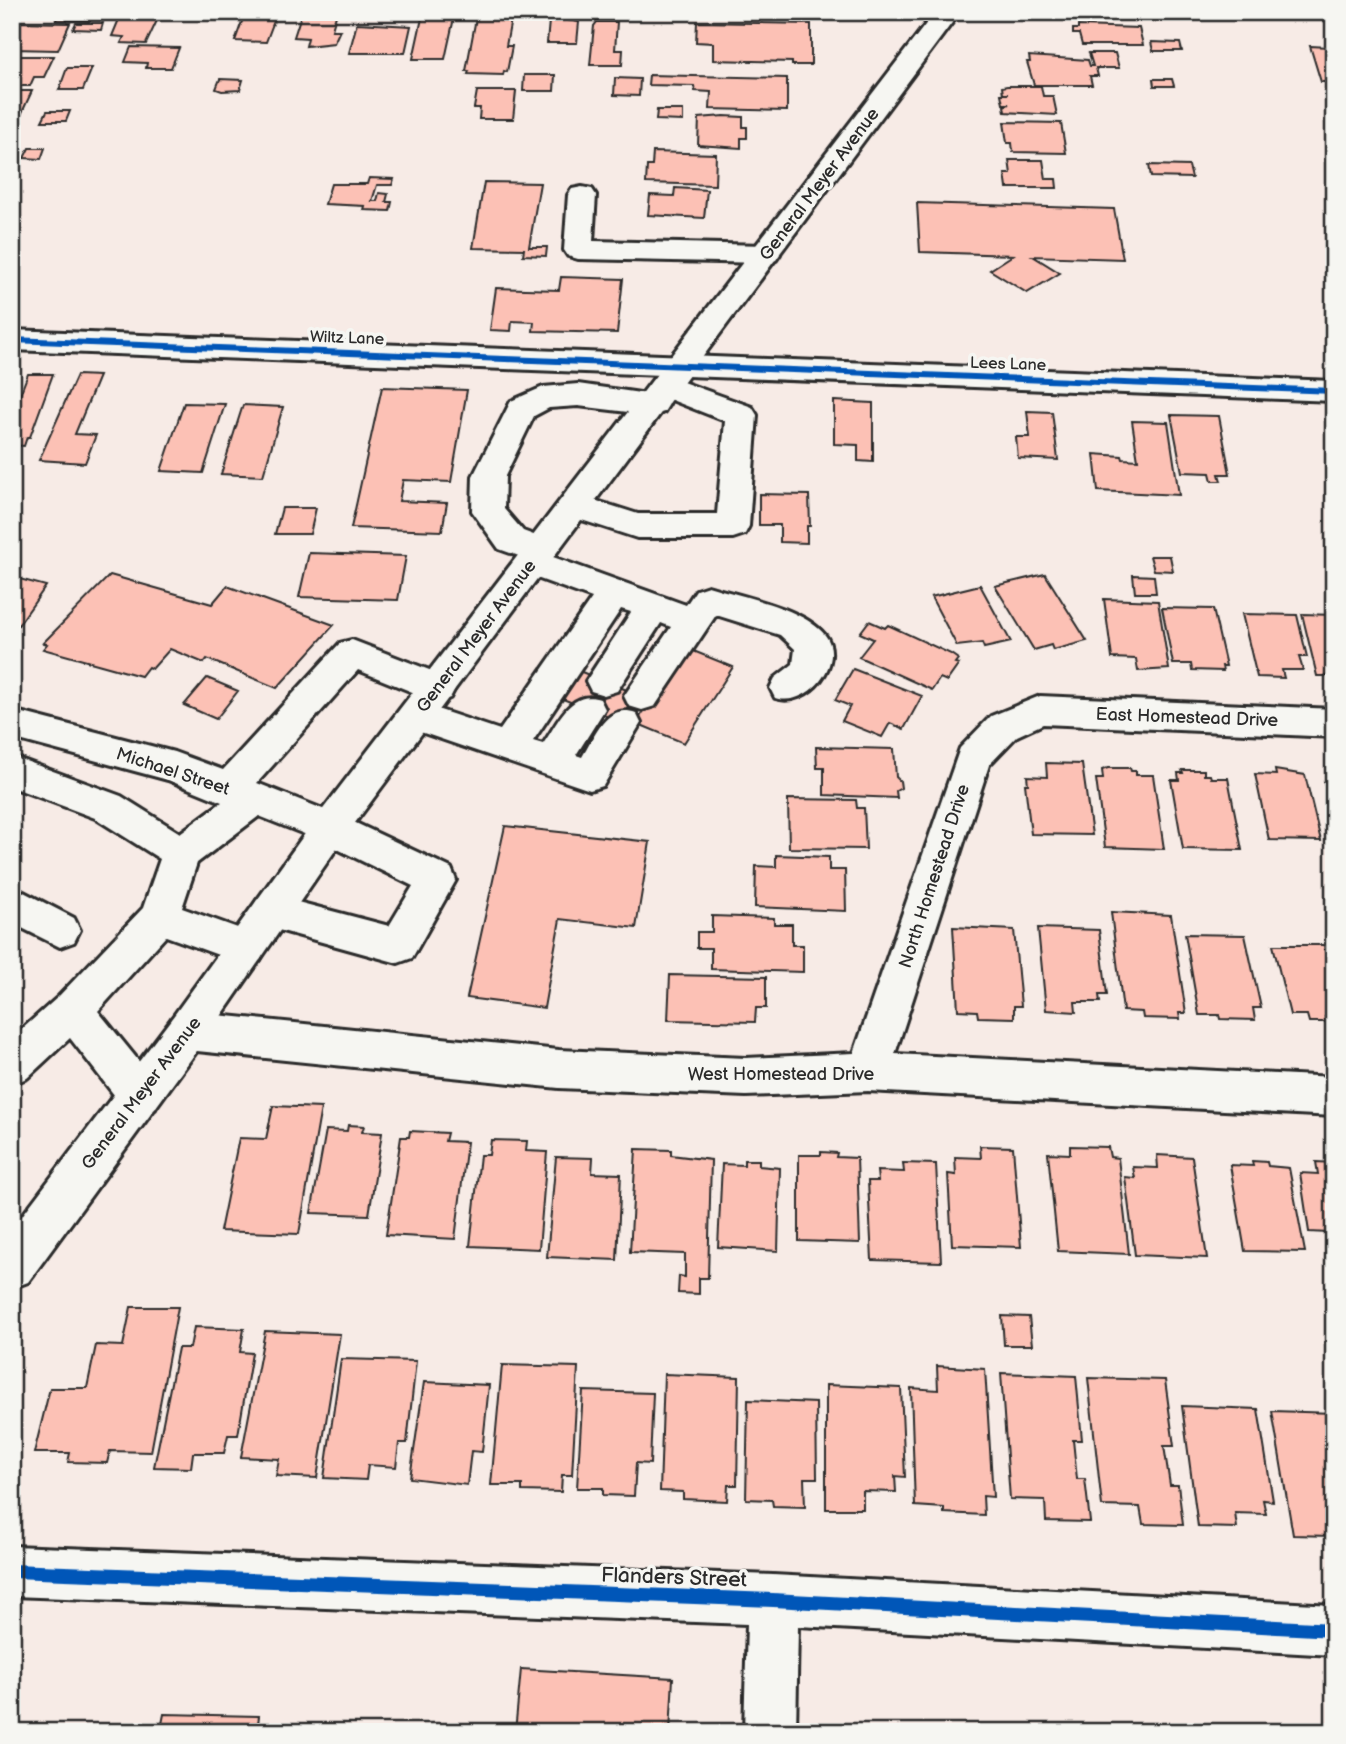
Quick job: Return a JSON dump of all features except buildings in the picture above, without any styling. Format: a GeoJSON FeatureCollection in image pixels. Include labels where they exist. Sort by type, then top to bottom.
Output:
{"type":"FeatureCollection","features":[{"type":"Feature","properties":{"kind":"street","name":"General Meyer Avenue"},"geometry":{"type":"LineString","coordinates":[[12,1266],[187,1031],[330,828],[948,12]]}},
{"type":"Feature","properties":{"kind":"street"},"geometry":{"type":"LineString","coordinates":[[582,195],[578,250],[766,254]]}},
{"type":"Feature","properties":{"kind":"street","name":"Wiltz Lane"},"geometry":{"type":"LineString","coordinates":[[12,340],[667,385]]}},
{"type":"Feature","properties":{"kind":"street"},"geometry":{"type":"LineString","coordinates":[[575,506],[636,526],[733,526],[741,415],[667,385],[543,398],[522,409],[489,475],[488,511],[511,540],[536,557],[613,594],[692,621]]}},
{"type":"Feature","properties":{"kind":"street","name":"Lees Lane"},"geometry":{"type":"LineString","coordinates":[[667,385],[1334,391]]}},
{"type":"Feature","properties":{"kind":"street"},"geometry":{"type":"LineString","coordinates":[[509,748],[613,594]]}},
{"type":"Feature","properties":{"kind":"street"},"geometry":{"type":"LineString","coordinates":[[12,1065],[72,1010],[159,918],[181,853],[241,794],[352,653],[426,702],[509,748],[590,775],[708,599],[792,626],[813,645],[810,670],[788,688]]}},
{"type":"Feature","properties":{"kind":"street"},"geometry":{"type":"LineString","coordinates":[[551,762],[653,607]]}},
{"type":"Feature","properties":{"kind":"street","name":"East Homestead Drive"},"geometry":{"type":"LineString","coordinates":[[1040,710],[1334,723]]}},
{"type":"Feature","properties":{"kind":"street","name":"North Homestead Drive"},"geometry":{"type":"LineString","coordinates":[[868,1072],[973,758],[1004,726],[1040,710]]}},
{"type":"Feature","properties":{"kind":"street","name":"Michael Street"},"geometry":{"type":"LineString","coordinates":[[12,724],[173,767],[330,828],[437,880],[398,946],[271,912]]}},
{"type":"Feature","properties":{"kind":"street"},"geometry":{"type":"LineString","coordinates":[[63,738],[23,775],[103,805],[181,853]]}},
{"type":"Feature","properties":{"kind":"street"},"geometry":{"type":"LineString","coordinates":[[103,805],[140,758]]}},
{"type":"Feature","properties":{"kind":"street"},"geometry":{"type":"LineString","coordinates":[[12,903],[60,930]]}},
{"type":"Feature","properties":{"kind":"street"},"geometry":{"type":"LineString","coordinates":[[159,918],[246,948]]}},
{"type":"Feature","properties":{"kind":"street"},"geometry":{"type":"LineString","coordinates":[[72,1010],[140,1095]]}},
{"type":"Feature","properties":{"kind":"street","name":"West Homestead Drive"},"geometry":{"type":"LineString","coordinates":[[187,1031],[559,1069],[746,1077],[868,1072],[1334,1097]]}},
{"type":"Feature","properties":{"kind":"street","name":"Flanders Street"},"geometry":{"type":"LineString","coordinates":[[12,1571],[773,1600],[1334,1630]]}},
{"type":"Feature","properties":{"kind":"street"},"geometry":{"type":"LineString","coordinates":[[770,1732],[773,1600]]}},
{"type":"Feature","properties":{"kind":"cycle path"},"geometry":{"type":"LineString","coordinates":[[12,340],[1334,391]]}},
{"type":"Feature","properties":{"kind":"cycle path"},"geometry":{"type":"LineString","coordinates":[[12,1571],[773,1600],[1334,1630]]}}]}
